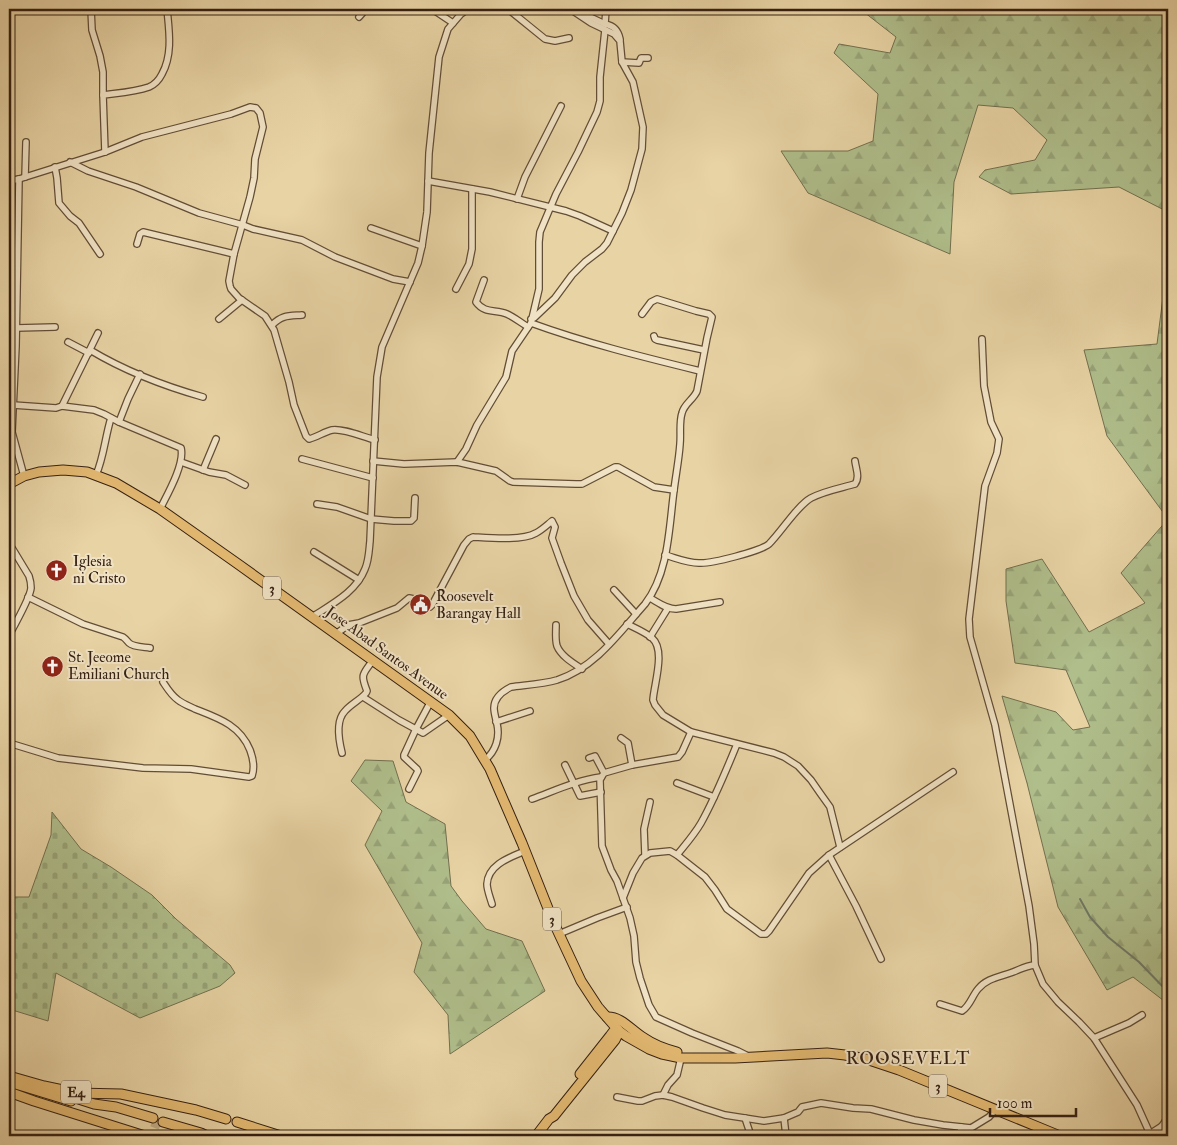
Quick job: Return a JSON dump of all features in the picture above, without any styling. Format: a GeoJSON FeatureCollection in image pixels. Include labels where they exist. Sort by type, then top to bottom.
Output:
{"type":"FeatureCollection","features":[{"type":"Feature","properties":{"kind":"highway","name":"Jose Abad Santos Avenue"},"geometry":{"type":"LineString","coordinates":[[9,484],[24,476],[39,472],[62,470],[96,476],[124,488],[160,509],[450,715],[470,736],[496,780],[572,964],[598,1007],[618,1030]]}},
{"type":"Feature","properties":{"kind":"highway","name":"Jose Abad Santos Avenue"},"geometry":{"type":"LineString","coordinates":[[607,1017],[616,1018],[638,1039],[662,1054],[681,1058],[750,1057],[812,1053],[845,1054],[866,1059],[891,1067],[1060,1136]]}},
{"type":"Feature","properties":{"kind":"highway"},"geometry":{"type":"LineString","coordinates":[[599,1055],[607,1029],[607,1017]]}},
{"type":"Feature","properties":{"kind":"highway"},"geometry":{"type":"LineString","coordinates":[[536,1136],[549,1119],[550,1113],[599,1055],[613,1032],[627,1030],[638,1039]]}},
{"type":"Feature","properties":{"kind":"highway","name":"Jose Abad Santos Avenue"},"geometry":{"type":"LineString","coordinates":[[638,1039],[667,1049],[704,1058]]}},
{"type":"Feature","properties":{"kind":"highway"},"geometry":{"type":"LineString","coordinates":[[599,1055],[624,1042],[638,1039]]}},
{"type":"Feature","properties":{"kind":"highway","name":"E4"},"geometry":{"type":"LineString","coordinates":[[9,1076],[77,1093],[129,1095],[196,1110],[226,1119]]}},
{"type":"Feature","properties":{"kind":"highway","name":"E4"},"geometry":{"type":"LineString","coordinates":[[9,1076],[44,1089],[94,1104],[116,1107],[152,1120],[94,1107],[9,1082]]}},
{"type":"Feature","properties":{"kind":"highway","name":"E4"},"geometry":{"type":"LineString","coordinates":[[9,1092],[145,1136]]}},
{"type":"Feature","properties":{"kind":"highway"},"geometry":{"type":"LineString","coordinates":[[237,1122],[281,1136]]}},
{"type":"Feature","properties":{"kind":"highway"},"geometry":{"type":"LineString","coordinates":[[198,1136],[163,1124],[207,1136]]}},
{"type":"Feature","properties":{"kind":"street"},"geometry":{"type":"LineString","coordinates":[[91,9],[92,30],[103,72],[104,152]]}},
{"type":"Feature","properties":{"kind":"street"},"geometry":{"type":"LineString","coordinates":[[103,95],[148,88],[158,80],[165,69],[169,57],[170,35],[167,9]]}},
{"type":"Feature","properties":{"kind":"street"},"geometry":{"type":"LineString","coordinates":[[359,18],[366,9]]}},
{"type":"Feature","properties":{"kind":"street"},"geometry":{"type":"LineString","coordinates":[[432,9],[453,23]]}},
{"type":"Feature","properties":{"kind":"street"},"geometry":{"type":"LineString","coordinates":[[312,616],[346,593],[359,580],[368,560],[372,518],[373,461],[379,362],[387,335],[418,263],[422,246],[427,212],[429,153],[438,62],[446,32],[468,9]]}},
{"type":"Feature","properties":{"kind":"street"},"geometry":{"type":"LineString","coordinates":[[508,9],[545,39],[555,41],[569,38]]}},
{"type":"Feature","properties":{"kind":"street"},"geometry":{"type":"LineString","coordinates":[[570,9],[590,23],[605,27]]}},
{"type":"Feature","properties":{"kind":"street"},"geometry":{"type":"LineString","coordinates":[[457,462],[506,377],[512,351],[530,323],[555,298],[579,268],[602,249],[613,231],[629,197],[640,159],[644,137],[643,127],[633,82],[622,62],[620,41],[614,34],[579,9]]}},
{"type":"Feature","properties":{"kind":"street"},"geometry":{"type":"LineString","coordinates":[[530,323],[539,288],[538,242],[540,232],[561,184],[597,112],[600,101],[600,77],[606,9]]}},
{"type":"Feature","properties":{"kind":"street"},"geometry":{"type":"LineString","coordinates":[[622,62],[639,63],[641,58],[648,58]]}},
{"type":"Feature","properties":{"kind":"street"},"geometry":{"type":"LineString","coordinates":[[517,199],[530,168],[561,106]]}},
{"type":"Feature","properties":{"kind":"street"},"geometry":{"type":"LineString","coordinates":[[9,180],[55,168],[142,137],[231,114],[250,107],[256,108],[260,114],[263,127],[255,159],[250,197],[234,254],[229,281],[230,286],[235,294],[265,316],[272,325],[294,405],[306,436],[313,438],[336,429],[375,440]]}},
{"type":"Feature","properties":{"kind":"street"},"geometry":{"type":"LineString","coordinates":[[24,476],[12,432],[22,178],[26,142]]}},
{"type":"Feature","properties":{"kind":"street"},"geometry":{"type":"LineString","coordinates":[[70,162],[88,171],[136,187],[199,213],[252,229],[302,240],[334,257],[393,279],[410,282]]}},
{"type":"Feature","properties":{"kind":"street"},"geometry":{"type":"LineString","coordinates":[[55,168],[59,203],[81,225],[100,254]]}},
{"type":"Feature","properties":{"kind":"street"},"geometry":{"type":"LineString","coordinates":[[428,182],[490,192],[551,207],[580,216],[613,231]]}},
{"type":"Feature","properties":{"kind":"street"},"geometry":{"type":"LineString","coordinates":[[456,289],[469,264],[472,249],[472,189]]}},
{"type":"Feature","properties":{"kind":"street"},"geometry":{"type":"LineString","coordinates":[[371,228],[422,246]]}},
{"type":"Feature","properties":{"kind":"street"},"geometry":{"type":"LineString","coordinates":[[137,244],[140,234],[144,232],[234,254]]}},
{"type":"Feature","properties":{"kind":"street"},"geometry":{"type":"LineString","coordinates":[[484,280],[476,302],[484,309],[505,313],[556,332],[601,345],[700,371]]}},
{"type":"Feature","properties":{"kind":"street"},"geometry":{"type":"LineString","coordinates":[[485,760],[495,749],[498,733],[494,706],[500,695],[505,690],[511,688],[557,680],[582,669],[609,644],[636,614],[650,598],[658,583],[670,522],[680,443],[681,414],[695,395],[712,316],[657,299],[651,302],[642,314]]}},
{"type":"Feature","properties":{"kind":"street"},"geometry":{"type":"LineString","coordinates":[[219,319],[242,300]]}},
{"type":"Feature","properties":{"kind":"street"},"geometry":{"type":"LineString","coordinates":[[272,325],[279,318],[302,315]]}},
{"type":"Feature","properties":{"kind":"street"},"geometry":{"type":"LineString","coordinates":[[16,328],[56,327]]}},
{"type":"Feature","properties":{"kind":"street"},"geometry":{"type":"LineString","coordinates":[[62,406],[98,333]]}},
{"type":"Feature","properties":{"kind":"street"},"geometry":{"type":"LineString","coordinates":[[654,336],[657,340],[704,350]]}},
{"type":"Feature","properties":{"kind":"street"},"geometry":{"type":"LineString","coordinates":[[982,340],[984,386],[991,422],[999,439],[997,453],[985,486],[969,619],[970,637],[995,725],[1029,906],[1035,965],[1043,984],[1094,1038],[1137,1105],[1151,1135],[1162,1126],[1168,1117]]}},
{"type":"Feature","properties":{"kind":"street"},"geometry":{"type":"LineString","coordinates":[[68,342],[171,388],[203,397]]}},
{"type":"Feature","properties":{"kind":"street"},"geometry":{"type":"LineString","coordinates":[[119,422],[140,374]]}},
{"type":"Feature","properties":{"kind":"street"},"geometry":{"type":"LineString","coordinates":[[13,405],[56,408],[62,406],[94,410],[181,448],[181,462],[160,509]]}},
{"type":"Feature","properties":{"kind":"street"},"geometry":{"type":"LineString","coordinates":[[96,476],[111,418]]}},
{"type":"Feature","properties":{"kind":"street"},"geometry":{"type":"LineString","coordinates":[[203,470],[216,439]]}},
{"type":"Feature","properties":{"kind":"street"},"geometry":{"type":"LineString","coordinates":[[302,459],[373,478]]}},
{"type":"Feature","properties":{"kind":"street"},"geometry":{"type":"LineString","coordinates":[[373,461],[404,464],[457,462],[496,471],[513,482],[576,484],[582,484],[618,467],[654,487],[674,490]]}},
{"type":"Feature","properties":{"kind":"street"},"geometry":{"type":"LineString","coordinates":[[181,462],[203,470],[226,475],[245,485]]}},
{"type":"Feature","properties":{"kind":"street"},"geometry":{"type":"LineString","coordinates":[[665,555],[693,562],[707,563],[766,547],[810,498],[855,484],[858,481],[855,462]]}},
{"type":"Feature","properties":{"kind":"street"},"geometry":{"type":"LineString","coordinates":[[317,504],[337,507],[372,518],[411,521],[414,518],[415,498]]}},
{"type":"Feature","properties":{"kind":"street"},"geometry":{"type":"LineString","coordinates":[[336,634],[348,625],[397,608],[409,598],[430,607],[469,539],[473,537],[521,538],[535,534],[552,521],[555,527],[552,538],[574,596],[588,620],[609,644]]}},
{"type":"Feature","properties":{"kind":"street"},"geometry":{"type":"LineString","coordinates":[[9,543],[25,568],[30,580],[31,589],[9,636]]}},
{"type":"Feature","properties":{"kind":"street"},"geometry":{"type":"LineString","coordinates":[[314,552],[359,580]]}},
{"type":"Feature","properties":{"kind":"street"},"geometry":{"type":"LineString","coordinates":[[614,590],[636,614]]}},
{"type":"Feature","properties":{"kind":"street"},"geometry":{"type":"LineString","coordinates":[[28,597],[83,624],[123,637],[134,645],[150,648]]}},
{"type":"Feature","properties":{"kind":"street"},"geometry":{"type":"LineString","coordinates":[[650,598],[668,608],[676,610],[720,602]]}},
{"type":"Feature","properties":{"kind":"street"},"geometry":{"type":"LineString","coordinates":[[650,637],[668,608]]}},
{"type":"Feature","properties":{"kind":"street"},"geometry":{"type":"LineString","coordinates":[[627,624],[654,639],[656,644],[659,656],[654,696],[655,705],[663,715],[690,732],[774,753],[798,766],[811,780],[830,808],[840,847]]}},
{"type":"Feature","properties":{"kind":"street"},"geometry":{"type":"LineString","coordinates":[[556,625],[556,639],[559,649],[582,669]]}},
{"type":"Feature","properties":{"kind":"street"},"geometry":{"type":"LineString","coordinates":[[342,753],[338,731],[340,719],[345,711],[363,697],[367,691],[362,678],[373,660]]}},
{"type":"Feature","properties":{"kind":"street"},"geometry":{"type":"LineString","coordinates":[[9,744],[58,758],[143,768],[191,769],[252,776],[254,764],[251,754],[248,745],[238,731],[216,717],[184,704],[168,689],[164,682]]}},
{"type":"Feature","properties":{"kind":"street"},"geometry":{"type":"LineString","coordinates":[[363,697],[423,733],[450,715]]}},
{"type":"Feature","properties":{"kind":"street"},"geometry":{"type":"LineString","coordinates":[[409,789],[418,771],[404,757],[431,701]]}},
{"type":"Feature","properties":{"kind":"street"},"geometry":{"type":"LineString","coordinates":[[496,722],[530,711]]}},
{"type":"Feature","properties":{"kind":"street"},"geometry":{"type":"LineString","coordinates":[[532,799],[632,765],[678,757],[690,732]]}},
{"type":"Feature","properties":{"kind":"street"},"geometry":{"type":"LineString","coordinates":[[621,738],[628,743],[632,765]]}},
{"type":"Feature","properties":{"kind":"street"},"geometry":{"type":"LineString","coordinates":[[677,855],[697,829],[714,797],[737,744]]}},
{"type":"Feature","properties":{"kind":"street"},"geometry":{"type":"LineString","coordinates":[[588,758],[595,756],[603,775]]}},
{"type":"Feature","properties":{"kind":"street"},"geometry":{"type":"LineString","coordinates":[[565,765],[580,796],[601,792]]}},
{"type":"Feature","properties":{"kind":"street"},"geometry":{"type":"LineString","coordinates":[[623,898],[632,874],[646,855],[662,851],[670,852],[677,855],[705,877],[727,909],[761,934],[766,934],[809,873],[829,855],[953,772]]}},
{"type":"Feature","properties":{"kind":"street"},"geometry":{"type":"LineString","coordinates":[[603,775],[600,780],[602,846],[627,907],[634,936],[636,962],[649,1005],[656,1017],[750,1057]]}},
{"type":"Feature","properties":{"kind":"street"},"geometry":{"type":"LineString","coordinates":[[677,782],[714,797]]}},
{"type":"Feature","properties":{"kind":"street"},"geometry":{"type":"LineString","coordinates":[[646,855],[644,829],[650,802]]}},
{"type":"Feature","properties":{"kind":"street"},"geometry":{"type":"LineString","coordinates":[[492,904],[487,884],[488,878],[495,866],[526,850]]}},
{"type":"Feature","properties":{"kind":"street"},"geometry":{"type":"LineString","coordinates":[[829,855],[881,959]]}},
{"type":"Feature","properties":{"kind":"street"},"geometry":{"type":"LineString","coordinates":[[559,934],[627,907]]}},
{"type":"Feature","properties":{"kind":"street"},"geometry":{"type":"LineString","coordinates":[[940,1004],[962,1011],[966,1009],[978,990],[985,983],[1026,966],[1035,965]]}},
{"type":"Feature","properties":{"kind":"street"},"geometry":{"type":"LineString","coordinates":[[1094,1038],[1129,1023],[1142,1015]]}},
{"type":"Feature","properties":{"kind":"street"},"geometry":{"type":"LineString","coordinates":[[663,1095],[668,1085],[677,1075],[681,1058]]}},
{"type":"Feature","properties":{"kind":"street"},"geometry":{"type":"LineString","coordinates":[[617,1097],[642,1101],[663,1095],[703,1108],[764,1121],[784,1118],[798,1112],[802,1107],[821,1103],[871,1109],[914,1120],[971,1128],[989,1117],[996,1110]]}},
{"type":"Feature","properties":{"kind":"street"},"geometry":{"type":"LineString","coordinates":[[745,1118],[751,1136]]}},
{"type":"Feature","properties":{"kind":"street"},"geometry":{"type":"LineString","coordinates":[[784,1118],[786,1136]]}},
{"type":"Feature","properties":{"kind":"street"},"geometry":{"type":"LineString","coordinates":[[1162,1126],[1168,1131]]}},
{"type":"Feature","properties":{"kind":"street"},"geometry":{"type":"LineString","coordinates":[[960,1136],[961,1127]]}},
{"type":"Feature","properties":{"kind":"green space"},"geometry":{"type":"Polygon","coordinates":[[[860,9],[1168,9],[1168,212],[1119,187],[1011,194],[979,177],[985,170],[1035,160],[1047,140],[1013,108],[978,105],[954,182],[950,254],[808,193],[781,151],[848,151],[873,141],[878,94],[834,53],[839,44],[890,53],[896,37],[860,9]]]}},
{"type":"Feature","properties":{"kind":"green space"},"geometry":{"type":"Polygon","coordinates":[[[1168,268],[1168,519],[1107,436],[1084,350],[1157,344],[1168,268]]]}},
{"type":"Feature","properties":{"kind":"green space"},"geometry":{"type":"Polygon","coordinates":[[[1168,519],[1168,1004],[1133,977],[1107,990],[1058,907],[1027,783],[1002,696],[1056,712],[1073,730],[1090,727],[1066,670],[1015,663],[1006,601],[1006,569],[1042,559],[1089,632],[1145,603],[1121,573],[1168,519]]]}},
{"type":"Feature","properties":{"kind":"green space"},"geometry":{"type":"Polygon","coordinates":[[[365,760],[393,761],[406,802],[445,824],[451,886],[486,929],[522,941],[545,991],[450,1054],[448,1015],[414,972],[422,943],[365,845],[382,811],[351,781],[365,760]]]}},
{"type":"Feature","properties":{"kind":"green space"},"geometry":{"type":"Polygon","coordinates":[[[52,812],[81,849],[152,895],[176,919],[230,965],[235,973],[220,986],[140,1018],[56,973],[48,1021],[9,1009],[9,897],[29,897],[51,835],[52,812]]]}},
{"type":"Feature","properties":{"kind":"waterway"},"geometry":{"type":"LineString","coordinates":[[1080,899],[1090,917],[1108,937],[1139,962],[1168,992]]}},
{"type":"Feature","properties":{"kind":"tunnel"},"geometry":{"type":"LineString","coordinates":[[152,1122],[162,1126]]}},
{"type":"Feature","properties":{"kind":"place","name":"Iglesia ni Cristo"},"geometry":{"type":"Point","coordinates":[57,570]}},
{"type":"Feature","properties":{"kind":"place","name":"Roosevelt Barangay Hall"},"geometry":{"type":"Point","coordinates":[420,605]}},
{"type":"Feature","properties":{"kind":"place","name":"St. Jeeome Emiliani Church"},"geometry":{"type":"Point","coordinates":[52,666]}},
{"type":"Feature","properties":{"kind":"district","name":"ROOSEVELT"},"geometry":{"type":"Point","coordinates":[908,1058]}}]}
